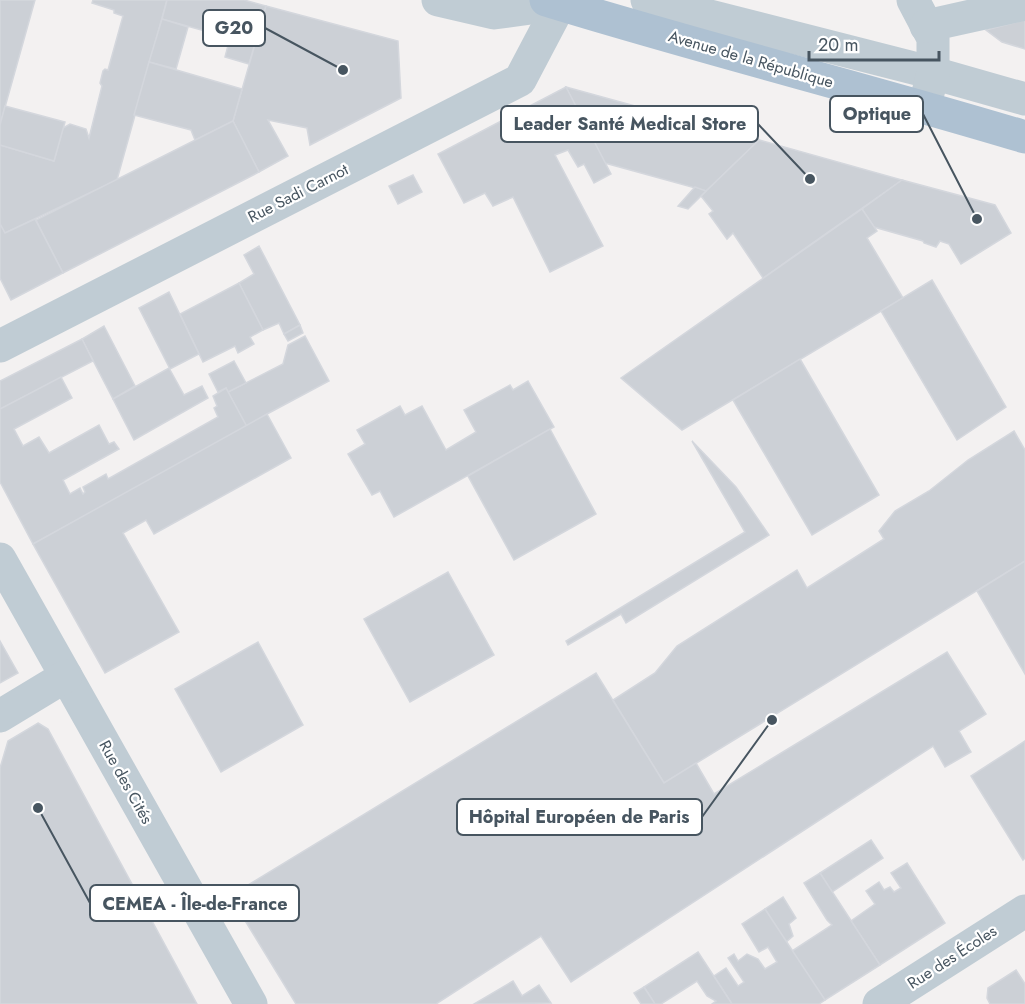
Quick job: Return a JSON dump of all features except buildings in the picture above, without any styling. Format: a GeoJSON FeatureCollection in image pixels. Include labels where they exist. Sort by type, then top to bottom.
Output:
{"type":"FeatureCollection","features":[{"type":"Feature","properties":{"kind":"main road","name":"Avenue de la République"},"geometry":{"type":"LineString","coordinates":[[553,2],[829,82],[925,106],[1025,137]]}},
{"type":"Feature","properties":{"kind":"street"},"geometry":{"type":"LineString","coordinates":[[438,0],[494,13],[553,2]]}},
{"type":"Feature","properties":{"kind":"street"},"geometry":{"type":"LineString","coordinates":[[647,0],[933,73],[1025,99]]}},
{"type":"Feature","properties":{"kind":"street","name":"Rue Sadi Carnot"},"geometry":{"type":"LineString","coordinates":[[0,346],[520,80],[553,2]]}},
{"type":"Feature","properties":{"kind":"street"},"geometry":{"type":"LineString","coordinates":[[925,106],[933,73],[933,38],[920,13],[1025,4]]}},
{"type":"Feature","properties":{"kind":"street","name":"Rue des Cités"},"geometry":{"type":"LineString","coordinates":[[0,559],[251,1004]]}},
{"type":"Feature","properties":{"kind":"street"},"geometry":{"type":"LineString","coordinates":[[0,716],[66,676]]}},
{"type":"Feature","properties":{"kind":"street","name":"Rue des Écoles"},"geometry":{"type":"LineString","coordinates":[[879,1004],[1025,911]]}},
{"type":"Feature","properties":{"kind":"place","name":"G20"},"geometry":{"type":"Point","coordinates":[343,70]}},
{"type":"Feature","properties":{"kind":"place","name":"Leader Santé Medical Store"},"geometry":{"type":"Point","coordinates":[810,179]}},
{"type":"Feature","properties":{"kind":"place","name":"Optique"},"geometry":{"type":"Point","coordinates":[977,219]}},
{"type":"Feature","properties":{"kind":"place","name":"Hôpital Européen de Paris"},"geometry":{"type":"Point","coordinates":[772,720]}},
{"type":"Feature","properties":{"kind":"place","name":"CEMEA - Île-de-France"},"geometry":{"type":"Point","coordinates":[38,808]}}]}
